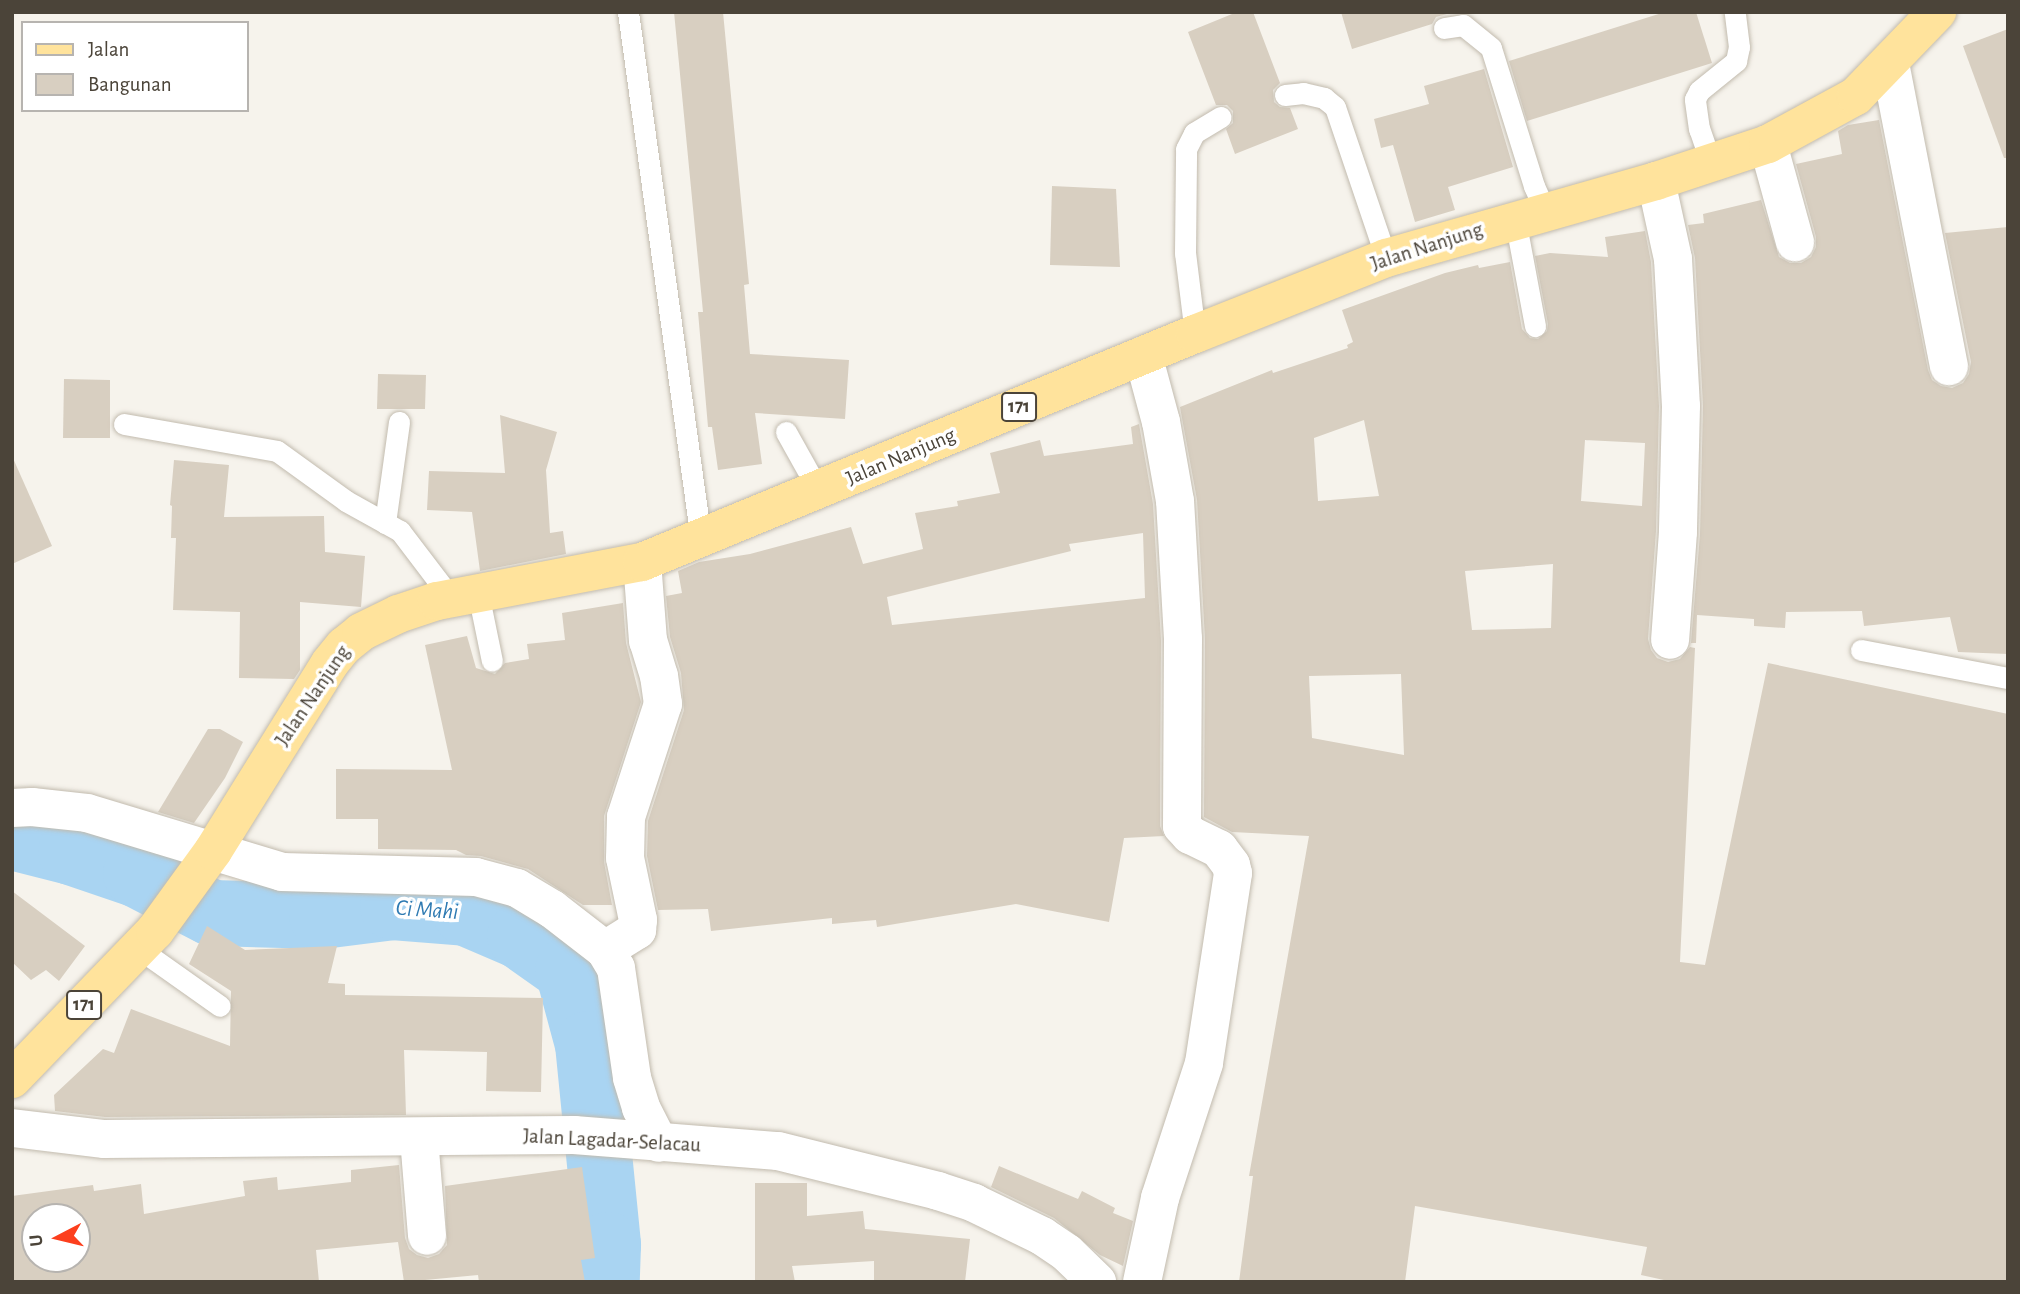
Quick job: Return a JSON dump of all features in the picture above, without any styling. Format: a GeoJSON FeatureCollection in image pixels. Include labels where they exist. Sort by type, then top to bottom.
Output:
{"type":"FeatureCollection","features":[{"type":"Feature","properties":{"kind":"main road","name":"Jalan Nanjung"},"geometry":{"type":"LineString","coordinates":[[12,1079],[147,940],[213,851],[344,646],[361,632],[398,614],[464,595],[642,562],[701,540],[1143,355],[1386,258],[1656,181],[1768,144],[1856,96],[1891,63],[1937,12]]}},
{"type":"Feature","properties":{"kind":"street"},"geometry":{"type":"LineString","coordinates":[[1891,63],[1949,366]]}},
{"type":"Feature","properties":{"kind":"street"},"geometry":{"type":"LineString","coordinates":[[1768,144],[1795,242]]}},
{"type":"Feature","properties":{"kind":"street"},"geometry":{"type":"LineString","coordinates":[[1656,181],[1673,259],[1681,393],[1678,532],[1670,639]]}},
{"type":"Feature","properties":{"kind":"street"},"geometry":{"type":"LineString","coordinates":[[1142,1282],[1160,1198],[1204,1063],[1233,873],[1231,865],[1219,849],[1190,835],[1182,826],[1183,639],[1175,501],[1161,422],[1143,355]]}},
{"type":"Feature","properties":{"kind":"street"},"geometry":{"type":"LineString","coordinates":[[605,950],[636,930],[638,920],[625,858],[626,817],[663,704],[659,676],[648,641],[642,562]]}},
{"type":"Feature","properties":{"kind":"street"},"geometry":{"type":"LineString","coordinates":[[12,808],[32,807],[87,813],[282,873],[457,876],[497,881],[535,898],[605,950],[616,968],[632,1078],[641,1108],[659,1143]]}},
{"type":"Feature","properties":{"kind":"street","name":"Jalan Lagadar-Selacau"},"geometry":{"type":"LineString","coordinates":[[12,1128],[104,1139],[574,1135],[778,1151],[938,1191],[974,1203],[1042,1236],[1067,1252],[1097,1282]]}},
{"type":"Feature","properties":{"kind":"street"},"geometry":{"type":"LineString","coordinates":[[419,1138],[427,1236]]}},
{"type":"Feature","properties":{"kind":"lane"},"geometry":{"type":"LineString","coordinates":[[628,12],[701,540]]}},
{"type":"Feature","properties":{"kind":"lane"},"geometry":{"type":"LineString","coordinates":[[1711,163],[1699,129],[1695,99],[1706,85],[1737,61],[1739,47],[1735,12]]}},
{"type":"Feature","properties":{"kind":"lane"},"geometry":{"type":"LineString","coordinates":[[1444,28],[1463,25],[1491,48],[1534,186],[1530,215],[1535,327]]}},
{"type":"Feature","properties":{"kind":"lane"},"geometry":{"type":"LineString","coordinates":[[1285,95],[1303,93],[1324,98],[1335,107],[1386,258]]}},
{"type":"Feature","properties":{"kind":"lane"},"geometry":{"type":"LineString","coordinates":[[1195,334],[1185,253],[1186,149],[1194,134],[1221,117]]}},
{"type":"Feature","properties":{"kind":"lane"},"geometry":{"type":"LineString","coordinates":[[385,523],[399,422]]}},
{"type":"Feature","properties":{"kind":"lane"},"geometry":{"type":"LineString","coordinates":[[124,424],[277,451],[346,501],[400,531],[464,595],[492,662]]}},
{"type":"Feature","properties":{"kind":"lane"},"geometry":{"type":"LineString","coordinates":[[786,432],[819,491]]}},
{"type":"Feature","properties":{"kind":"lane"},"geometry":{"type":"LineString","coordinates":[[1861,650],[2008,678]]}},
{"type":"Feature","properties":{"kind":"lane"},"geometry":{"type":"LineString","coordinates":[[147,940],[220,1006]]}},
{"type":"Feature","properties":{"kind":"building"},"geometry":{"type":"Polygon","coordinates":[[[674,12],[723,12],[749,284],[744,285],[750,354],[849,360],[845,419],[755,413],[762,464],[718,470],[712,427],[708,427],[698,312],[703,312],[674,12]]]}},
{"type":"Feature","properties":{"kind":"building"},"geometry":{"type":"Polygon","coordinates":[[[1237,12],[1253,12],[1280,83],[1273,90],[1274,102],[1280,107],[1290,108],[1298,129],[1235,154],[1226,129],[1233,123],[1233,111],[1227,105],[1216,105],[1188,32],[1237,12]]]}},
{"type":"Feature","properties":{"kind":"building"},"geometry":{"type":"Polygon","coordinates":[[[1341,12],[1447,14],[1436,17],[1432,24],[1352,49],[1341,12]]]}},
{"type":"Feature","properties":{"kind":"building"},"geometry":{"type":"Polygon","coordinates":[[[1665,12],[1696,12],[1712,63],[1527,121],[1509,61],[1665,12]]]}},
{"type":"Feature","properties":{"kind":"building"},"geometry":{"type":"Polygon","coordinates":[[[2008,29],[2008,158],[2004,158],[1963,46],[2008,29]]]}},
{"type":"Feature","properties":{"kind":"building"},"geometry":{"type":"Polygon","coordinates":[[[1484,69],[1513,167],[1448,187],[1455,210],[1415,222],[1393,145],[1381,148],[1374,119],[1429,104],[1424,86],[1484,69]]]}},
{"type":"Feature","properties":{"kind":"building"},"geometry":{"type":"Polygon","coordinates":[[[1879,120],[1928,370],[1932,380],[1941,386],[1952,388],[1963,383],[1969,374],[1971,362],[1945,233],[2008,227],[2008,654],[1958,652],[1950,617],[1864,626],[1862,611],[1786,612],[1785,628],[1754,626],[1754,619],[1697,615],[1696,643],[1691,643],[1700,534],[1703,406],[1695,258],[1688,225],[1704,223],[1703,214],[1761,200],[1779,257],[1790,263],[1801,263],[1811,257],[1816,247],[1816,237],[1796,164],[1842,154],[1838,131],[1848,125],[1879,120]]]}},
{"type":"Feature","properties":{"kind":"building"},"geometry":{"type":"Polygon","coordinates":[[[1052,186],[1116,189],[1120,267],[1050,265],[1052,186]]]}},
{"type":"Feature","properties":{"kind":"building"},"geometry":{"type":"Polygon","coordinates":[[[1645,231],[1651,262],[1659,406],[1656,531],[1648,639],[1657,658],[1668,662],[1680,659],[1690,647],[1695,648],[1680,962],[1705,965],[1768,663],[2008,714],[2008,1282],[1673,1282],[1641,1275],[1647,1247],[1415,1206],[1405,1282],[1239,1282],[1253,1176],[1249,1176],[1309,836],[1232,832],[1204,817],[1205,639],[1197,500],[1180,407],[1272,370],[1273,373],[1348,348],[1347,345],[1353,342],[1342,310],[1445,273],[1478,265],[1479,268],[1510,262],[1522,329],[1530,338],[1538,339],[1547,331],[1548,324],[1535,256],[1550,253],[1608,257],[1605,237],[1645,231]],[[1364,420],[1314,438],[1318,501],[1379,496],[1364,420]],[[1585,440],[1581,501],[1642,506],[1645,443],[1585,440]],[[1553,564],[1465,571],[1472,630],[1551,628],[1553,564]],[[1401,674],[1309,676],[1312,738],[1404,755],[1401,674]]]}},
{"type":"Feature","properties":{"kind":"building"},"geometry":{"type":"Polygon","coordinates":[[[378,374],[426,375],[425,409],[377,409],[378,374]]]}},
{"type":"Feature","properties":{"kind":"building"},"geometry":{"type":"Polygon","coordinates":[[[64,379],[110,380],[110,438],[63,438],[64,379]]]}},
{"type":"Feature","properties":{"kind":"building"},"geometry":{"type":"Polygon","coordinates":[[[500,415],[557,432],[546,470],[550,533],[563,531],[566,554],[480,571],[472,512],[427,510],[429,471],[505,473],[500,415]]]}},
{"type":"Feature","properties":{"kind":"building"},"geometry":{"type":"Polygon","coordinates":[[[1139,424],[1153,504],[1161,640],[1160,826],[1164,836],[1124,838],[1109,922],[1016,904],[877,927],[876,920],[832,924],[832,918],[711,931],[708,909],[658,910],[647,856],[648,821],[684,710],[681,673],[670,637],[666,596],[682,593],[678,571],[699,562],[750,554],[851,527],[863,564],[923,549],[915,513],[958,506],[957,501],[1000,493],[990,453],[1040,440],[1044,456],[1133,444],[1131,427],[1139,424]],[[1143,533],[1069,544],[1071,551],[887,597],[892,625],[1145,598],[1143,533]]]}},
{"type":"Feature","properties":{"kind":"building"},"geometry":{"type":"Polygon","coordinates":[[[12,456],[52,546],[12,564],[12,456]]]}},
{"type":"Feature","properties":{"kind":"building"},"geometry":{"type":"Polygon","coordinates":[[[174,460],[229,465],[224,517],[324,516],[325,552],[365,556],[361,607],[300,602],[300,670],[294,679],[239,678],[240,612],[173,610],[176,538],[171,538],[170,505],[174,460]]]}},
{"type":"Feature","properties":{"kind":"building"},"geometry":{"type":"Polygon","coordinates":[[[623,603],[626,643],[641,702],[604,816],[604,862],[612,905],[583,905],[528,869],[481,856],[466,855],[456,850],[378,849],[378,819],[336,819],[336,769],[452,770],[425,645],[467,636],[476,668],[495,674],[505,663],[529,659],[527,644],[565,640],[562,613],[623,603]]]}},
{"type":"Feature","properties":{"kind":"building"},"geometry":{"type":"Polygon","coordinates":[[[208,729],[220,729],[243,742],[225,778],[194,823],[158,812],[208,729]]]}},
{"type":"Feature","properties":{"kind":"building"},"geometry":{"type":"Polygon","coordinates":[[[12,891],[85,946],[59,981],[46,970],[31,980],[12,962],[12,891]]]}},
{"type":"Feature","properties":{"kind":"building"},"geometry":{"type":"Polygon","coordinates":[[[207,926],[245,950],[337,946],[328,983],[345,984],[345,995],[543,998],[541,1092],[486,1091],[487,1052],[404,1050],[406,1115],[105,1117],[55,1111],[54,1095],[103,1049],[114,1053],[131,1009],[230,1046],[231,991],[189,964],[207,926]]]}},
{"type":"Feature","properties":{"kind":"building"},"geometry":{"type":"Polygon","coordinates":[[[399,1165],[405,1238],[409,1249],[428,1258],[439,1254],[447,1245],[445,1186],[582,1167],[595,1258],[581,1260],[585,1282],[479,1282],[478,1275],[404,1282],[398,1242],[316,1250],[319,1282],[12,1282],[12,1196],[93,1185],[94,1191],[141,1184],[144,1214],[245,1196],[243,1181],[277,1177],[278,1190],[351,1182],[351,1170],[399,1165]]]}},
{"type":"Feature","properties":{"kind":"building"},"geometry":{"type":"Polygon","coordinates":[[[999,1166],[1078,1199],[1082,1191],[1115,1208],[1113,1213],[1133,1221],[1123,1266],[1100,1255],[1054,1218],[991,1187],[999,1166]]]}},
{"type":"Feature","properties":{"kind":"building"},"geometry":{"type":"Polygon","coordinates":[[[755,1183],[807,1183],[807,1216],[863,1211],[865,1229],[970,1239],[965,1282],[874,1282],[874,1261],[792,1266],[795,1282],[755,1282],[755,1183]]]}},
{"type":"Feature","properties":{"kind":"waterway","name":"Ci Mahi"},"geometry":{"type":"LineString","coordinates":[[12,837],[71,852],[136,874],[212,913],[322,916],[393,907],[466,913],[520,936],[568,970],[588,1044],[608,1245],[607,1282]]}}]}
